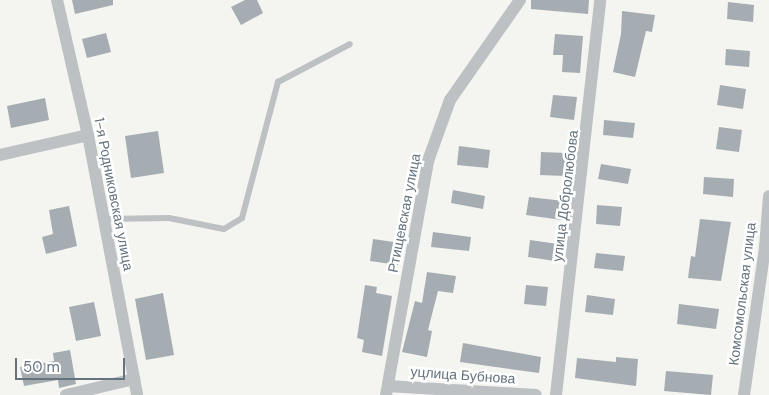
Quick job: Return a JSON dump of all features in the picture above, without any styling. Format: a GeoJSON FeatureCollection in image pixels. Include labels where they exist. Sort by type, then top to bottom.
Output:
{"type":"FeatureCollection","features":[{"type":"Feature","properties":{"kind":"street","name":"1-я Родниковская улица"},"geometry":{"type":"LineString","coordinates":[[56,0],[88,135],[137,395]]}},
{"type":"Feature","properties":{"kind":"street","name":"Ртищевская улица"},"geometry":{"type":"LineString","coordinates":[[387,390],[428,161],[450,100],[520,0]]}},
{"type":"Feature","properties":{"kind":"street","name":"улица Добролюбова"},"geometry":{"type":"LineString","coordinates":[[556,395],[600,0]]}},
{"type":"Feature","properties":{"kind":"street"},"geometry":{"type":"LineString","coordinates":[[0,154],[88,135]]}},
{"type":"Feature","properties":{"kind":"street","name":"Комсомольская улица"},"geometry":{"type":"LineString","coordinates":[[744,395],[767,247],[769,196]]}},
{"type":"Feature","properties":{"kind":"street"},"geometry":{"type":"LineString","coordinates":[[66,395],[134,379]]}},
{"type":"Feature","properties":{"kind":"street","name":"уцлица Бубнова"},"geometry":{"type":"LineString","coordinates":[[387,390],[536,395]]}},
{"type":"Feature","properties":{"kind":"lane"},"geometry":{"type":"LineString","coordinates":[[104,219],[169,218],[224,229],[242,218],[278,82],[350,44]]}},
{"type":"Feature","properties":{"kind":"building"},"geometry":{"type":"Polygon","coordinates":[[[72,0],[113,0],[113,5],[75,14],[72,0]]]}},
{"type":"Feature","properties":{"kind":"building"},"geometry":{"type":"Polygon","coordinates":[[[245,0],[257,0],[263,13],[241,25],[231,7],[245,0]]]}},
{"type":"Feature","properties":{"kind":"building"},"geometry":{"type":"Polygon","coordinates":[[[531,0],[589,0],[588,14],[531,9],[531,0]]]}},
{"type":"Feature","properties":{"kind":"building"},"geometry":{"type":"Polygon","coordinates":[[[728,2],[754,5],[753,22],[727,19],[728,2]]]}},
{"type":"Feature","properties":{"kind":"building"},"geometry":{"type":"Polygon","coordinates":[[[622,11],[655,15],[652,32],[646,31],[635,77],[613,72],[621,34],[622,11]]]}},
{"type":"Feature","properties":{"kind":"building"},"geometry":{"type":"Polygon","coordinates":[[[106,33],[111,52],[87,58],[82,39],[106,33]]]}},
{"type":"Feature","properties":{"kind":"building"},"geometry":{"type":"Polygon","coordinates":[[[555,34],[583,36],[580,73],[562,72],[563,55],[553,55],[555,34]]]}},
{"type":"Feature","properties":{"kind":"building"},"geometry":{"type":"Polygon","coordinates":[[[726,49],[750,51],[749,67],[725,65],[726,49]]]}},
{"type":"Feature","properties":{"kind":"building"},"geometry":{"type":"Polygon","coordinates":[[[720,85],[746,89],[743,109],[717,105],[720,85]]]}},
{"type":"Feature","properties":{"kind":"building"},"geometry":{"type":"Polygon","coordinates":[[[553,95],[577,97],[574,120],[550,117],[553,95]]]}},
{"type":"Feature","properties":{"kind":"building"},"geometry":{"type":"Polygon","coordinates":[[[45,98],[49,120],[11,128],[7,106],[45,98]]]}},
{"type":"Feature","properties":{"kind":"building"},"geometry":{"type":"Polygon","coordinates":[[[604,120],[635,123],[633,138],[603,135],[604,120]]]}},
{"type":"Feature","properties":{"kind":"building"},"geometry":{"type":"Polygon","coordinates":[[[719,127],[742,130],[739,152],[716,149],[719,127]]]}},
{"type":"Feature","properties":{"kind":"building"},"geometry":{"type":"Polygon","coordinates":[[[158,131],[164,173],[131,178],[125,136],[158,131]]]}},
{"type":"Feature","properties":{"kind":"building"},"geometry":{"type":"Polygon","coordinates":[[[459,146],[490,150],[488,168],[457,165],[459,146]]]}},
{"type":"Feature","properties":{"kind":"building"},"geometry":{"type":"Polygon","coordinates":[[[541,152],[566,153],[565,176],[540,175],[541,152]]]}},
{"type":"Feature","properties":{"kind":"building"},"geometry":{"type":"Polygon","coordinates":[[[601,164],[631,169],[628,184],[598,179],[601,164]]]}},
{"type":"Feature","properties":{"kind":"building"},"geometry":{"type":"Polygon","coordinates":[[[704,177],[734,179],[733,197],[703,194],[704,177]]]}},
{"type":"Feature","properties":{"kind":"building"},"geometry":{"type":"Polygon","coordinates":[[[453,190],[485,196],[483,209],[451,203],[453,190]]]}},
{"type":"Feature","properties":{"kind":"building"},"geometry":{"type":"Polygon","coordinates":[[[529,197],[564,201],[562,220],[526,215],[529,197]]]}},
{"type":"Feature","properties":{"kind":"building"},"geometry":{"type":"Polygon","coordinates":[[[597,205],[622,207],[620,226],[596,224],[597,205]]]}},
{"type":"Feature","properties":{"kind":"building"},"geometry":{"type":"Polygon","coordinates":[[[69,206],[77,246],[46,254],[42,237],[53,234],[49,210],[69,206]]]}},
{"type":"Feature","properties":{"kind":"building"},"geometry":{"type":"Polygon","coordinates":[[[700,219],[731,222],[721,281],[688,278],[691,256],[695,257],[700,219]]]}},
{"type":"Feature","properties":{"kind":"building"},"geometry":{"type":"Polygon","coordinates":[[[433,232],[471,237],[469,251],[431,247],[433,232]]]}},
{"type":"Feature","properties":{"kind":"building"},"geometry":{"type":"Polygon","coordinates":[[[373,239],[401,243],[398,265],[370,261],[373,239]]]}},
{"type":"Feature","properties":{"kind":"building"},"geometry":{"type":"Polygon","coordinates":[[[530,240],[558,244],[555,261],[528,257],[530,240]]]}},
{"type":"Feature","properties":{"kind":"building"},"geometry":{"type":"Polygon","coordinates":[[[596,253],[625,256],[623,271],[594,268],[596,253]]]}},
{"type":"Feature","properties":{"kind":"building"},"geometry":{"type":"Polygon","coordinates":[[[427,272],[456,276],[453,293],[438,291],[428,330],[432,331],[427,357],[402,352],[415,301],[422,303],[427,272]]]}},
{"type":"Feature","properties":{"kind":"building"},"geometry":{"type":"Polygon","coordinates":[[[365,285],[377,287],[376,293],[392,296],[382,356],[362,352],[364,340],[357,338],[365,285]]]}},
{"type":"Feature","properties":{"kind":"building"},"geometry":{"type":"Polygon","coordinates":[[[526,285],[548,287],[546,306],[524,304],[526,285]]]}},
{"type":"Feature","properties":{"kind":"building"},"geometry":{"type":"Polygon","coordinates":[[[163,293],[174,355],[146,360],[135,299],[163,293]]]}},
{"type":"Feature","properties":{"kind":"building"},"geometry":{"type":"Polygon","coordinates":[[[587,295],[615,299],[613,315],[585,312],[587,295]]]}},
{"type":"Feature","properties":{"kind":"building"},"geometry":{"type":"Polygon","coordinates":[[[94,302],[101,336],[76,341],[69,307],[94,302]]]}},
{"type":"Feature","properties":{"kind":"building"},"geometry":{"type":"Polygon","coordinates":[[[679,304],[719,309],[716,329],[677,324],[679,304]]]}},
{"type":"Feature","properties":{"kind":"building"},"geometry":{"type":"Polygon","coordinates":[[[463,343],[541,357],[539,373],[460,362],[463,343]]]}},
{"type":"Feature","properties":{"kind":"building"},"geometry":{"type":"Polygon","coordinates":[[[70,350],[76,384],[59,388],[58,380],[24,386],[20,367],[54,361],[53,353],[70,350]]]}},
{"type":"Feature","properties":{"kind":"building"},"geometry":{"type":"Polygon","coordinates":[[[616,357],[638,359],[636,386],[575,378],[577,358],[616,362],[616,357]]]}},
{"type":"Feature","properties":{"kind":"building"},"geometry":{"type":"Polygon","coordinates":[[[666,371],[713,375],[711,395],[664,391],[666,371]]]}}]}
